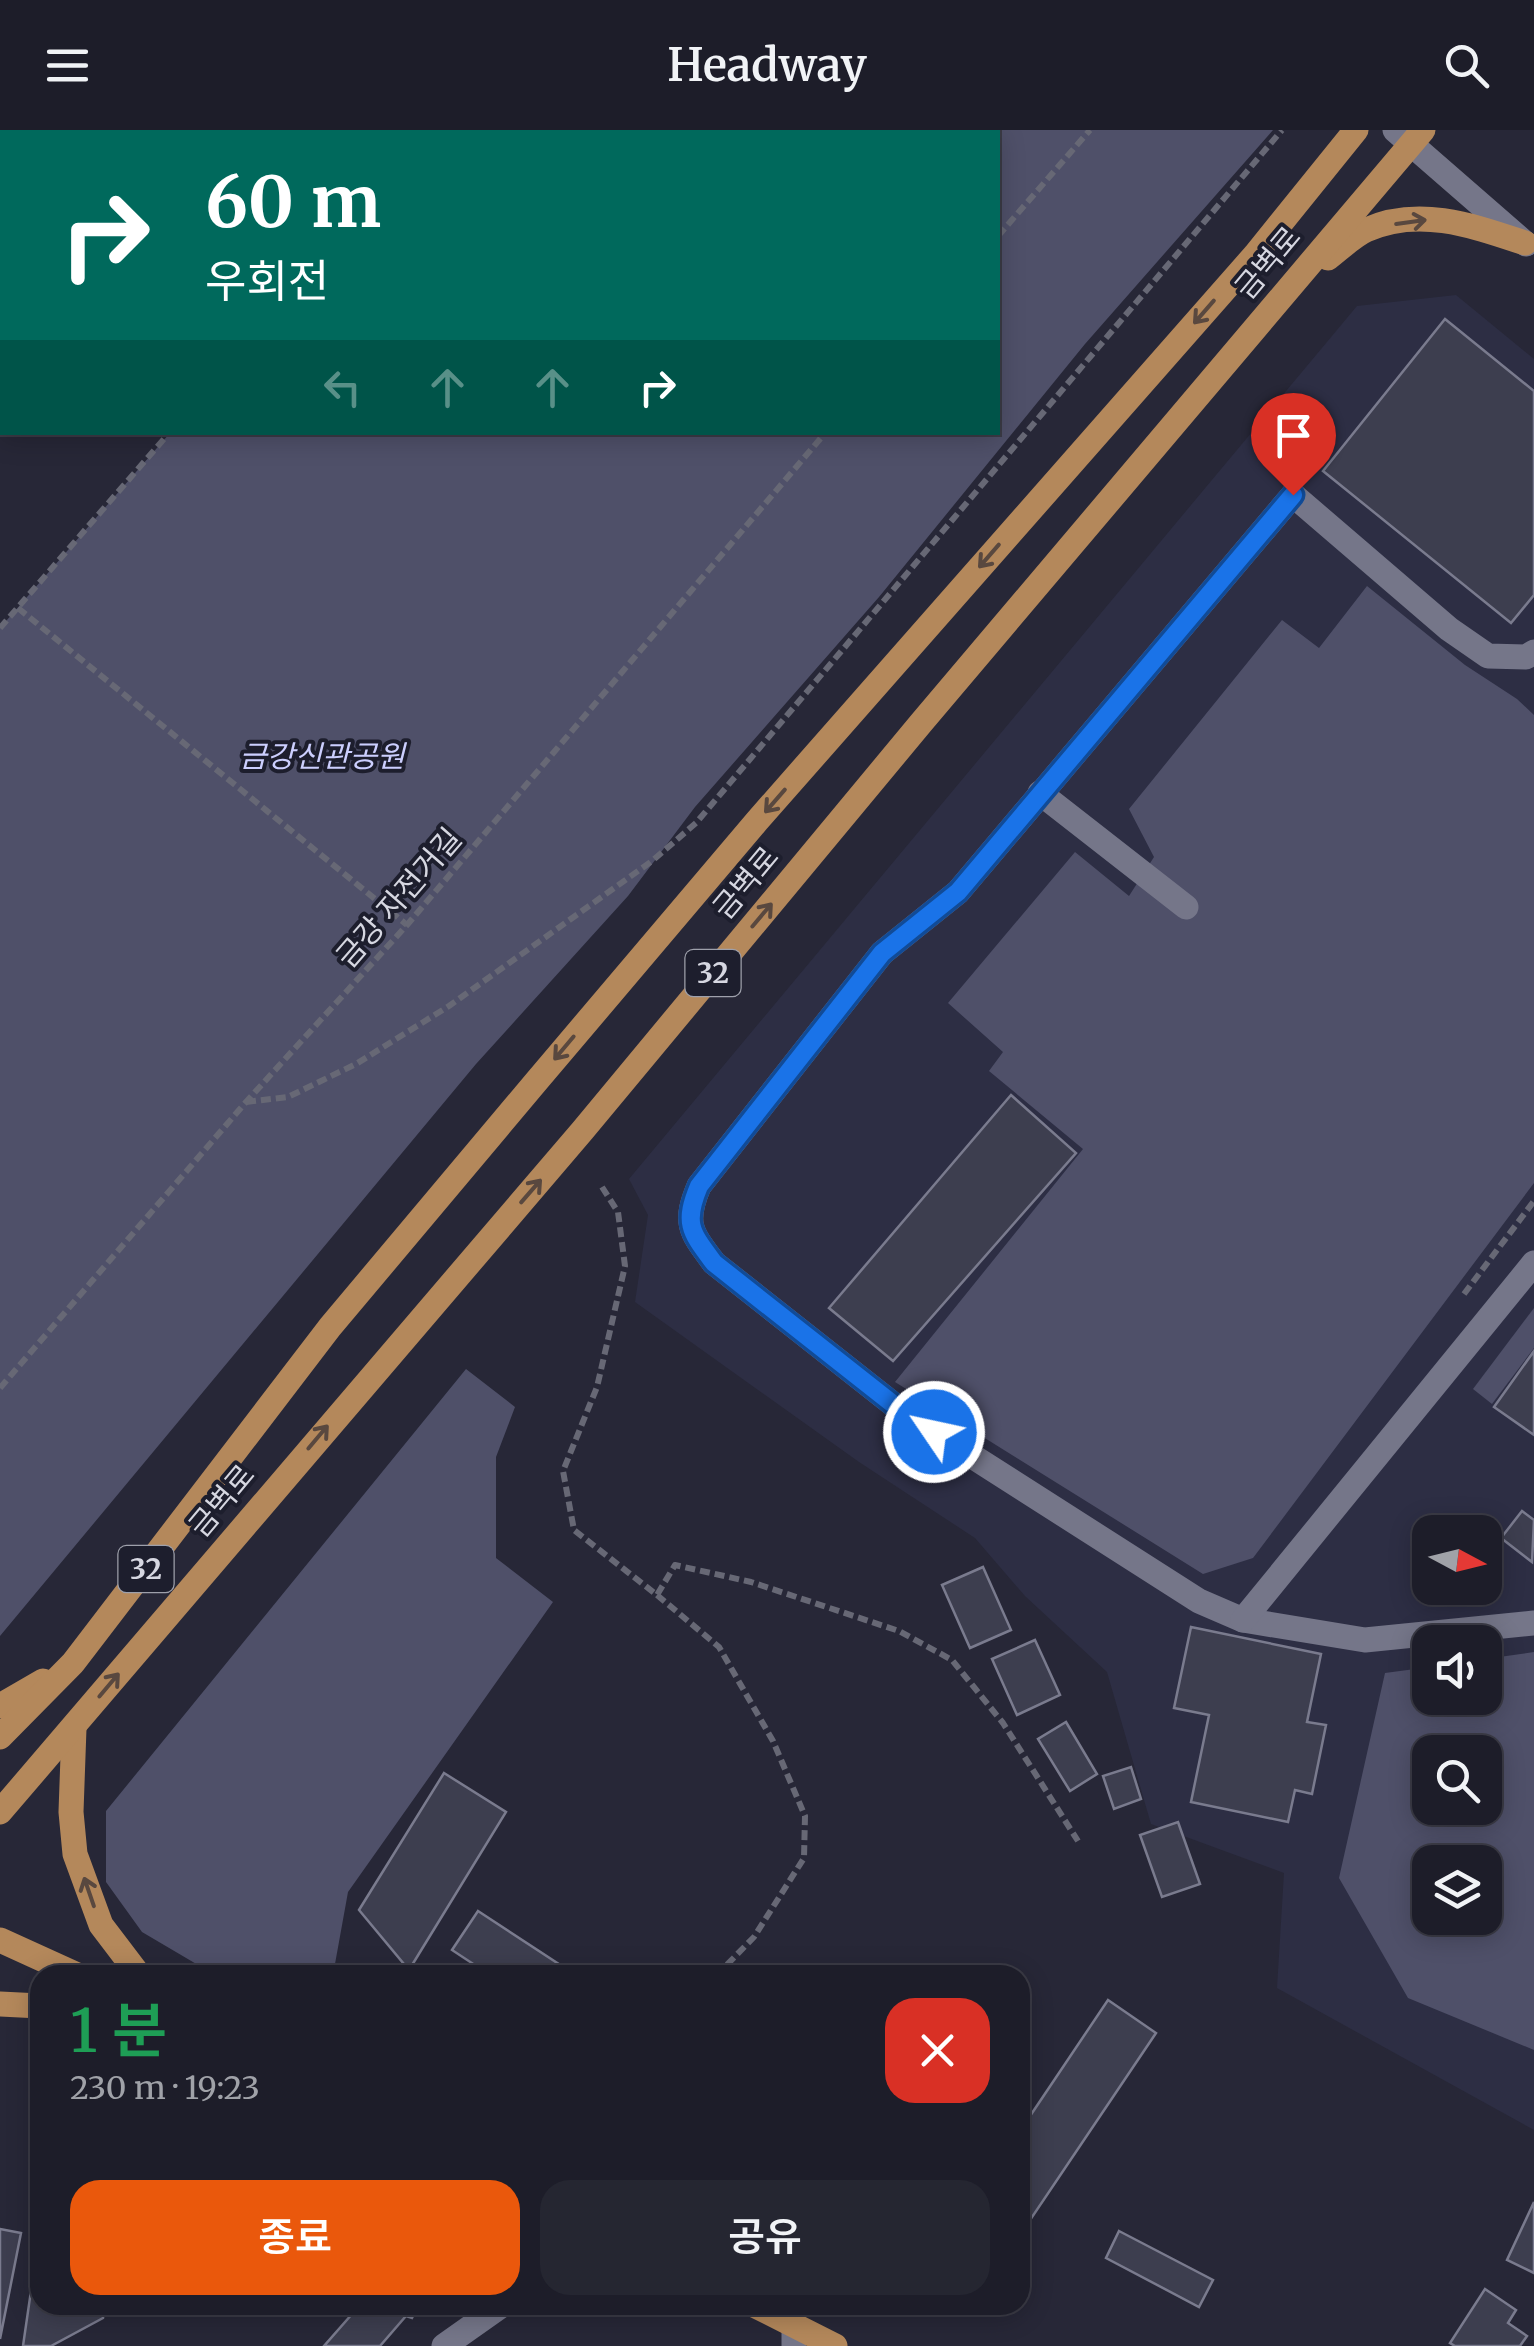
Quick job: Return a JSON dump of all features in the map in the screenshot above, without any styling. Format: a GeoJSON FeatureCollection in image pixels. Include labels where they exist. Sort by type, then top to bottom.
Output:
{"type":"FeatureCollection","features":[{"type":"Feature","properties":{"kind":"main road","name":"금벽로"},"geometry":{"type":"LineString","coordinates":[[0,1737],[73,1663],[342,1312],[745,836],[1242,269],[1356,130]]}},
{"type":"Feature","properties":{"kind":"main road","name":"금벽로"},"geometry":{"type":"LineString","coordinates":[[0,1812],[584,1130],[921,723],[1296,281],[1410,134]]}},
{"type":"Feature","properties":{"kind":"main road"},"geometry":{"type":"LineString","coordinates":[[1296,281],[1366,230],[1417,218],[1459,221],[1531,242]]}},
{"type":"Feature","properties":{"kind":"main road"},"geometry":{"type":"LineString","coordinates":[[0,1706],[73,1663]]}},
{"type":"Feature","properties":{"kind":"main road"},"geometry":{"type":"LineString","coordinates":[[74,1728],[71,1812],[75,1854],[100,1925],[131,1965]]}},
{"type":"Feature","properties":{"kind":"main road"},"geometry":{"type":"LineString","coordinates":[[0,1940],[55,1965]]}},
{"type":"Feature","properties":{"kind":"main road"},"geometry":{"type":"LineString","coordinates":[[0,2004],[30,2006]]}},
{"type":"Feature","properties":{"kind":"main road"},"geometry":{"type":"LineString","coordinates":[[767,2315],[794,2336],[835,2346]]}},
{"type":"Feature","properties":{"kind":"street"},"geometry":{"type":"LineString","coordinates":[[1410,134],[1531,242]]}},
{"type":"Feature","properties":{"kind":"street"},"geometry":{"type":"LineString","coordinates":[[1534,652],[1526,657],[1488,656],[1449,629],[1293,495],[958,892],[882,953],[699,1186],[688,1210],[695,1238],[714,1263],[903,1412],[1199,1601],[1243,1620],[1365,1640],[1534,1624]]}},
{"type":"Feature","properties":{"kind":"street"},"geometry":{"type":"LineString","coordinates":[[1040,793],[1186,907]]}},
{"type":"Feature","properties":{"kind":"street"},"geometry":{"type":"LineString","coordinates":[[1243,1620],[1534,1262]]}},
{"type":"Feature","properties":{"kind":"street"},"geometry":{"type":"LineString","coordinates":[[444,2346],[488,2315]]}},
{"type":"Feature","properties":{"kind":"path"},"geometry":{"type":"LineString","coordinates":[[1000,234],[1090,130]]}},
{"type":"Feature","properties":{"kind":"path"},"geometry":{"type":"LineString","coordinates":[[246,1102],[288,1097],[356,1064],[449,1006],[652,861],[696,823],[1282,130]]}},
{"type":"Feature","properties":{"kind":"path"},"geometry":{"type":"LineString","coordinates":[[0,628],[167,435]]}},
{"type":"Feature","properties":{"kind":"path","name":"금강 자전거길"},"geometry":{"type":"LineString","coordinates":[[0,1388],[246,1102],[407,925],[823,435]]}},
{"type":"Feature","properties":{"kind":"path"},"geometry":{"type":"LineString","coordinates":[[18,608],[407,925]]}},
{"type":"Feature","properties":{"kind":"path"},"geometry":{"type":"LineString","coordinates":[[602,1187],[618,1212],[625,1266],[597,1386],[562,1470],[574,1530],[719,1647],[773,1741],[805,1816],[804,1858],[754,1938],[727,1965]]}},
{"type":"Feature","properties":{"kind":"path"},"geometry":{"type":"LineString","coordinates":[[1453,1310],[1534,1201]]}},
{"type":"Feature","properties":{"kind":"path"},"geometry":{"type":"LineString","coordinates":[[656,1595],[674,1565],[713,1573],[898,1630],[952,1660],[1003,1723],[1078,1841]]}},
{"type":"Feature","properties":{"kind":"shaded area"},"geometry":{"type":"Polygon","coordinates":[[[1456,295],[1534,359],[1534,2130],[1277,1988],[1284,1873],[1151,1824],[1107,1672],[1025,1596],[975,1538],[859,1462],[635,1302],[648,1215],[629,1179],[1357,306],[1456,295]]]}},
{"type":"Feature","properties":{"kind":"green space","name":"금강신관공원"},"geometry":{"type":"Polygon","coordinates":[[[1000,130],[1273,130],[1085,344],[879,597],[695,807],[628,896],[476,1064],[0,1636],[0,628],[168,435],[1000,435],[1000,130]]]}},
{"type":"Feature","properties":{"kind":"green space"},"geometry":{"type":"Polygon","coordinates":[[[1367,586],[1534,715],[1534,1183],[1253,1558],[1203,1574],[895,1382],[1083,1149],[989,1071],[1003,1052],[948,1003],[1075,852],[1129,896],[1154,857],[1129,809],[1282,620],[1319,648],[1367,586]]]}},
{"type":"Feature","properties":{"kind":"green space"},"geometry":{"type":"Polygon","coordinates":[[[1534,1308],[1534,1348],[1492,1404],[1473,1389],[1534,1308]]]}},
{"type":"Feature","properties":{"kind":"green space"},"geometry":{"type":"Polygon","coordinates":[[[466,1369],[515,1407],[496,1457],[496,1558],[553,1602],[348,1892],[335,1965],[198,1965],[142,1932],[106,1882],[106,1811],[466,1369]]]}},
{"type":"Feature","properties":{"kind":"green space"},"geometry":{"type":"Polygon","coordinates":[[[1534,1652],[1534,2050],[1408,1998],[1339,1878],[1385,1673],[1412,1669],[1412,1715],[1502,1715],[1502,1657],[1534,1652]]]}},
{"type":"Feature","properties":{"kind":"building"},"geometry":{"type":"Polygon","coordinates":[[[1445,319],[1534,391],[1534,595],[1511,623],[1323,471],[1445,319]]]}},
{"type":"Feature","properties":{"kind":"building"},"geometry":{"type":"Polygon","coordinates":[[[1011,1095],[1076,1153],[893,1361],[829,1308],[1011,1095]]]}},
{"type":"Feature","properties":{"kind":"building"},"geometry":{"type":"Polygon","coordinates":[[[1534,1351],[1534,1435],[1494,1407],[1534,1351]]]}},
{"type":"Feature","properties":{"kind":"building"},"geometry":{"type":"Polygon","coordinates":[[[1522,1511],[1534,1520],[1532,1562],[1502,1539],[1522,1511]]]}},
{"type":"Feature","properties":{"kind":"building"},"geometry":{"type":"Polygon","coordinates":[[[983,1567],[1011,1630],[970,1648],[942,1585],[983,1567]]]}},
{"type":"Feature","properties":{"kind":"building"},"geometry":{"type":"Polygon","coordinates":[[[1191,1627],[1321,1654],[1307,1722],[1326,1725],[1312,1794],[1295,1790],[1288,1822],[1191,1802],[1209,1715],[1174,1708],[1191,1627]]]}},
{"type":"Feature","properties":{"kind":"building"},"geometry":{"type":"Polygon","coordinates":[[[1035,1640],[1060,1695],[1017,1715],[992,1659],[1035,1640]]]}},
{"type":"Feature","properties":{"kind":"building"},"geometry":{"type":"Polygon","coordinates":[[[1066,1722],[1097,1774],[1070,1791],[1038,1739],[1066,1722]]]}},
{"type":"Feature","properties":{"kind":"building"},"geometry":{"type":"Polygon","coordinates":[[[1131,1767],[1141,1799],[1114,1809],[1103,1776],[1131,1767]]]}},
{"type":"Feature","properties":{"kind":"building"},"geometry":{"type":"Polygon","coordinates":[[[444,1773],[506,1812],[412,1965],[405,1965],[359,1910],[444,1773]]]}},
{"type":"Feature","properties":{"kind":"building"},"geometry":{"type":"Polygon","coordinates":[[[1178,1822],[1200,1884],[1162,1897],[1140,1835],[1178,1822]]]}},
{"type":"Feature","properties":{"kind":"building"},"geometry":{"type":"Polygon","coordinates":[[[478,1911],[560,1965],[475,1965],[452,1950],[478,1911]]]}},
{"type":"Feature","properties":{"kind":"building"},"geometry":{"type":"Polygon","coordinates":[[[1108,2000],[1156,2033],[1030,2220],[1030,2116],[1108,2000]]]}},
{"type":"Feature","properties":{"kind":"building"},"geometry":{"type":"Polygon","coordinates":[[[1534,2202],[1534,2273],[1507,2260],[1534,2202]]]}},
{"type":"Feature","properties":{"kind":"building"},"geometry":{"type":"Polygon","coordinates":[[[0,2229],[21,2233],[0,2339],[0,2229]]]}},
{"type":"Feature","properties":{"kind":"building"},"geometry":{"type":"Polygon","coordinates":[[[1119,2231],[1213,2280],[1199,2307],[1106,2258],[1119,2231]]]}},
{"type":"Feature","properties":{"kind":"building"},"geometry":{"type":"Polygon","coordinates":[[[1485,2289],[1516,2310],[1508,2323],[1527,2336],[1520,2346],[1450,2343],[1485,2289]]]}},
{"type":"Feature","properties":{"kind":"building"},"geometry":{"type":"Polygon","coordinates":[[[30,2298],[30,2315],[103,2315],[51,2346],[23,2346],[30,2298]]]}},
{"type":"Feature","properties":{"kind":"building"},"geometry":{"type":"Polygon","coordinates":[[[351,2315],[413,2315],[406,2316],[380,2346],[324,2346],[351,2315]]]}},
{"type":"Feature","properties":{"kind":"route"},"geometry":{"type":"LineString","coordinates":[[934,1432],[903,1412],[714,1263],[695,1238],[688,1210],[699,1186],[882,953],[958,892],[1293,495]]}}]}
